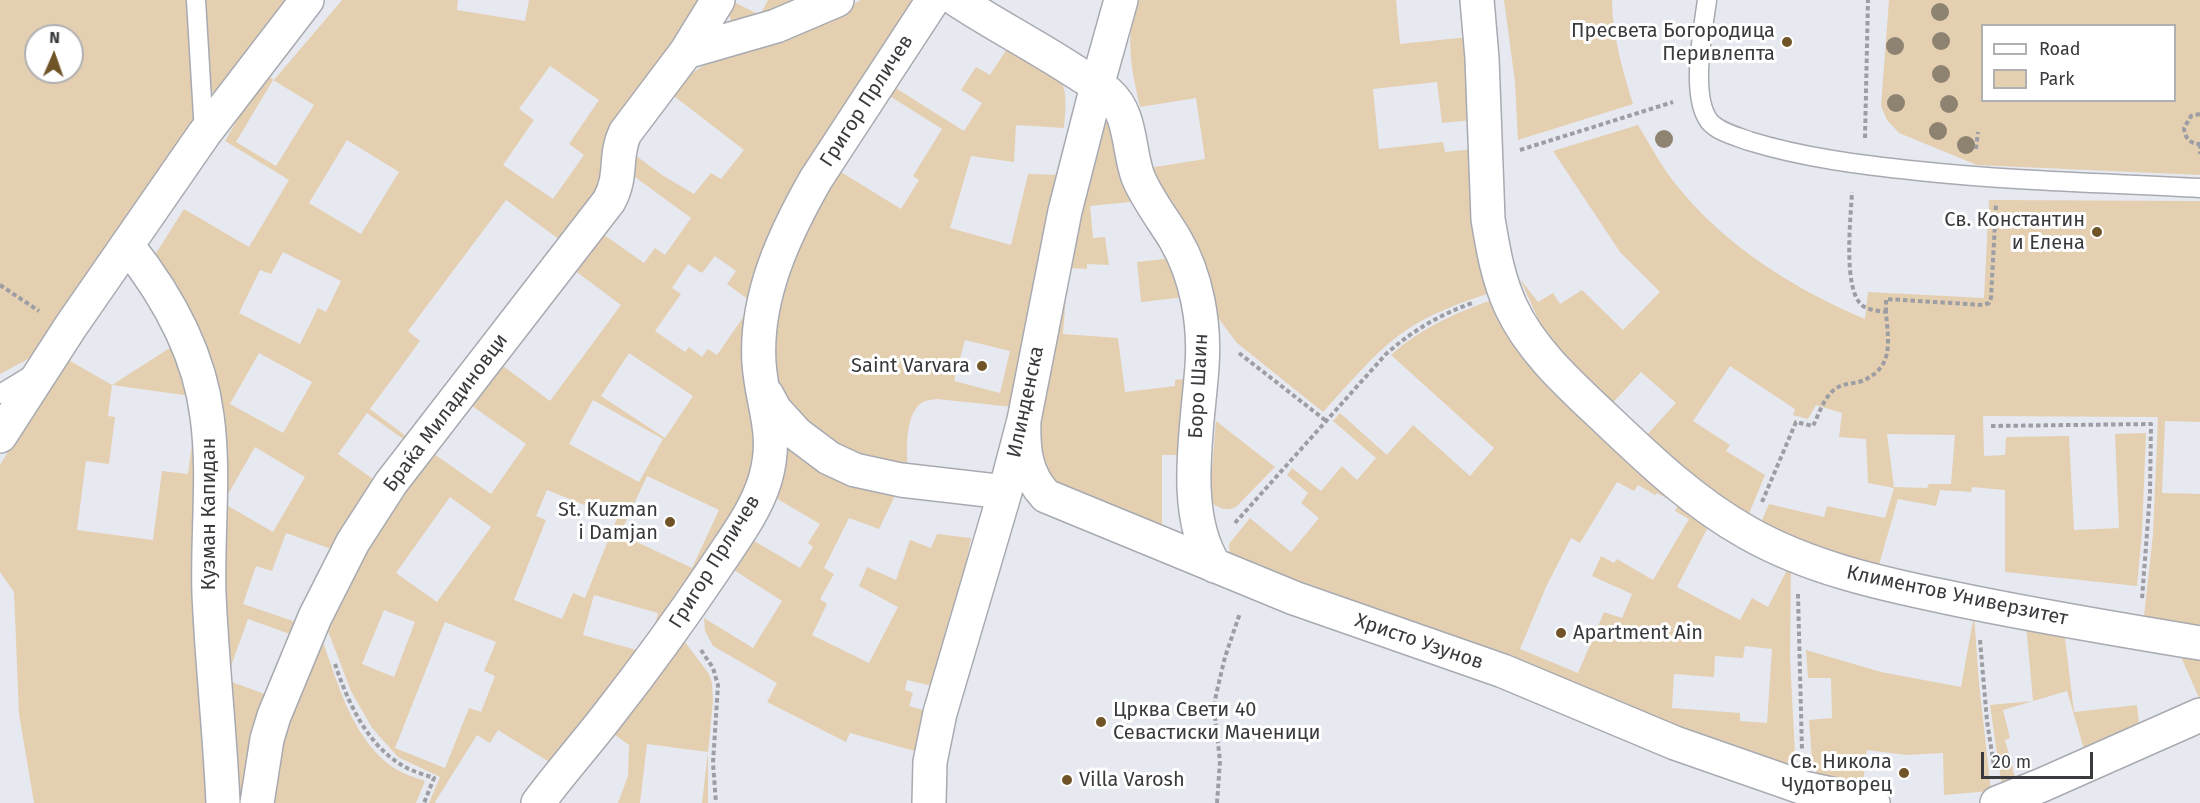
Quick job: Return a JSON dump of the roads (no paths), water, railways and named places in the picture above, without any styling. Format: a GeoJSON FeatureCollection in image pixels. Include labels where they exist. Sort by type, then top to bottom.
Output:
{"type":"FeatureCollection","features":[{"type":"Feature","properties":{"kind":"street"},"geometry":{"type":"LineString","coordinates":[[0,436],[71,326],[204,134],[307,0]]}},
{"type":"Feature","properties":{"kind":"street","name":"Браќа Миладиновци"},"geometry":{"type":"LineString","coordinates":[[257,803],[270,728],[282,692],[315,617],[353,542],[391,483],[609,201],[617,184],[620,145],[625,134],[686,52],[718,0]]}},
{"type":"Feature","properties":{"kind":"street"},"geometry":{"type":"LineString","coordinates":[[686,52],[777,26],[837,0]]}},
{"type":"Feature","properties":{"kind":"street","name":"Григор Прличев"},"geometry":{"type":"LineString","coordinates":[[538,803],[681,620],[745,523],[764,483],[768,467],[771,438],[761,380],[759,345],[761,322],[771,277],[786,236],[816,179],[933,0]]}},
{"type":"Feature","properties":{"kind":"street"},"geometry":{"type":"LineString","coordinates":[[957,0],[1046,52],[1096,86]]}},
{"type":"Feature","properties":{"kind":"street","name":"Илинденска"},"geometry":{"type":"LineString","coordinates":[[929,803],[930,762],[940,713],[1024,420],[1065,211],[1096,86],[1121,0]]}},
{"type":"Feature","properties":{"kind":"street","name":"Климентов Универзитет"},"geometry":{"type":"LineString","coordinates":[[1477,0],[1492,245],[1504,291],[1519,323],[1532,342],[1585,399],[1646,457],[1681,487],[1748,533],[1798,557],[1866,579],[1977,604],[2200,643]]}},
{"type":"Feature","properties":{"kind":"street","name":"Боро Шаин"},"geometry":{"type":"LineString","coordinates":[[1096,86],[1108,93],[1122,113],[1132,161],[1139,180],[1182,252],[1203,325],[1203,364],[1196,429],[1195,505],[1199,530],[1211,560]]}},
{"type":"Feature","properties":{"kind":"street","name":"Кузман Капидан"},"geometry":{"type":"LineString","coordinates":[[127,245],[157,284],[170,307],[194,360],[204,398],[210,452],[208,558],[210,614],[223,803]]}},
{"type":"Feature","properties":{"kind":"street"},"geometry":{"type":"LineString","coordinates":[[761,380],[768,400],[785,423],[813,447],[842,465],[868,475],[1005,492]]}},
{"type":"Feature","properties":{"kind":"street","name":"Христо Узунов"},"geometry":{"type":"LineString","coordinates":[[1024,420],[1027,466],[1034,481],[1046,496],[1211,560],[1250,581],[1323,609],[1494,668],[1675,743],[1804,788],[1873,803]]}},
{"type":"Feature","properties":{"kind":"street"},"geometry":{"type":"LineString","coordinates":[[1998,803],[2200,715]]}},
{"type":"Feature","properties":{"kind":"lane"},"geometry":{"type":"LineString","coordinates":[[195,0],[204,134]]}},
{"type":"Feature","properties":{"kind":"lane"},"geometry":{"type":"LineString","coordinates":[[1707,0],[1700,68],[1702,106],[1710,122],[1723,131],[1758,144],[1859,165],[1997,178],[2200,188]]}},
{"type":"Feature","properties":{"kind":"lane"},"geometry":{"type":"LineString","coordinates":[[0,394],[45,366]]}},
{"type":"Feature","properties":{"kind":"place","name":"Пресвета Богородица Перивлепта"},"geometry":{"type":"Point","coordinates":[1787,42]}},
{"type":"Feature","properties":{"kind":"place","name":"Св. Константин и Елена"},"geometry":{"type":"Point","coordinates":[2097,232]}},
{"type":"Feature","properties":{"kind":"place","name":"Saint Varvara"},"geometry":{"type":"Point","coordinates":[982,366]}},
{"type":"Feature","properties":{"kind":"place","name":"St. Kuzman i Damjan"},"geometry":{"type":"Point","coordinates":[670,522]}},
{"type":"Feature","properties":{"kind":"place","name":"Apartment Ain"},"geometry":{"type":"Point","coordinates":[1561,633]}},
{"type":"Feature","properties":{"kind":"place","name":"Црква Свети 40 Севастиски Маченици"},"geometry":{"type":"Point","coordinates":[1101,722]}},
{"type":"Feature","properties":{"kind":"place","name":"Св. Никола Чудотворец"},"geometry":{"type":"Point","coordinates":[1904,773]}},
{"type":"Feature","properties":{"kind":"place","name":"Villa Varosh"},"geometry":{"type":"Point","coordinates":[1067,780]}}]}
